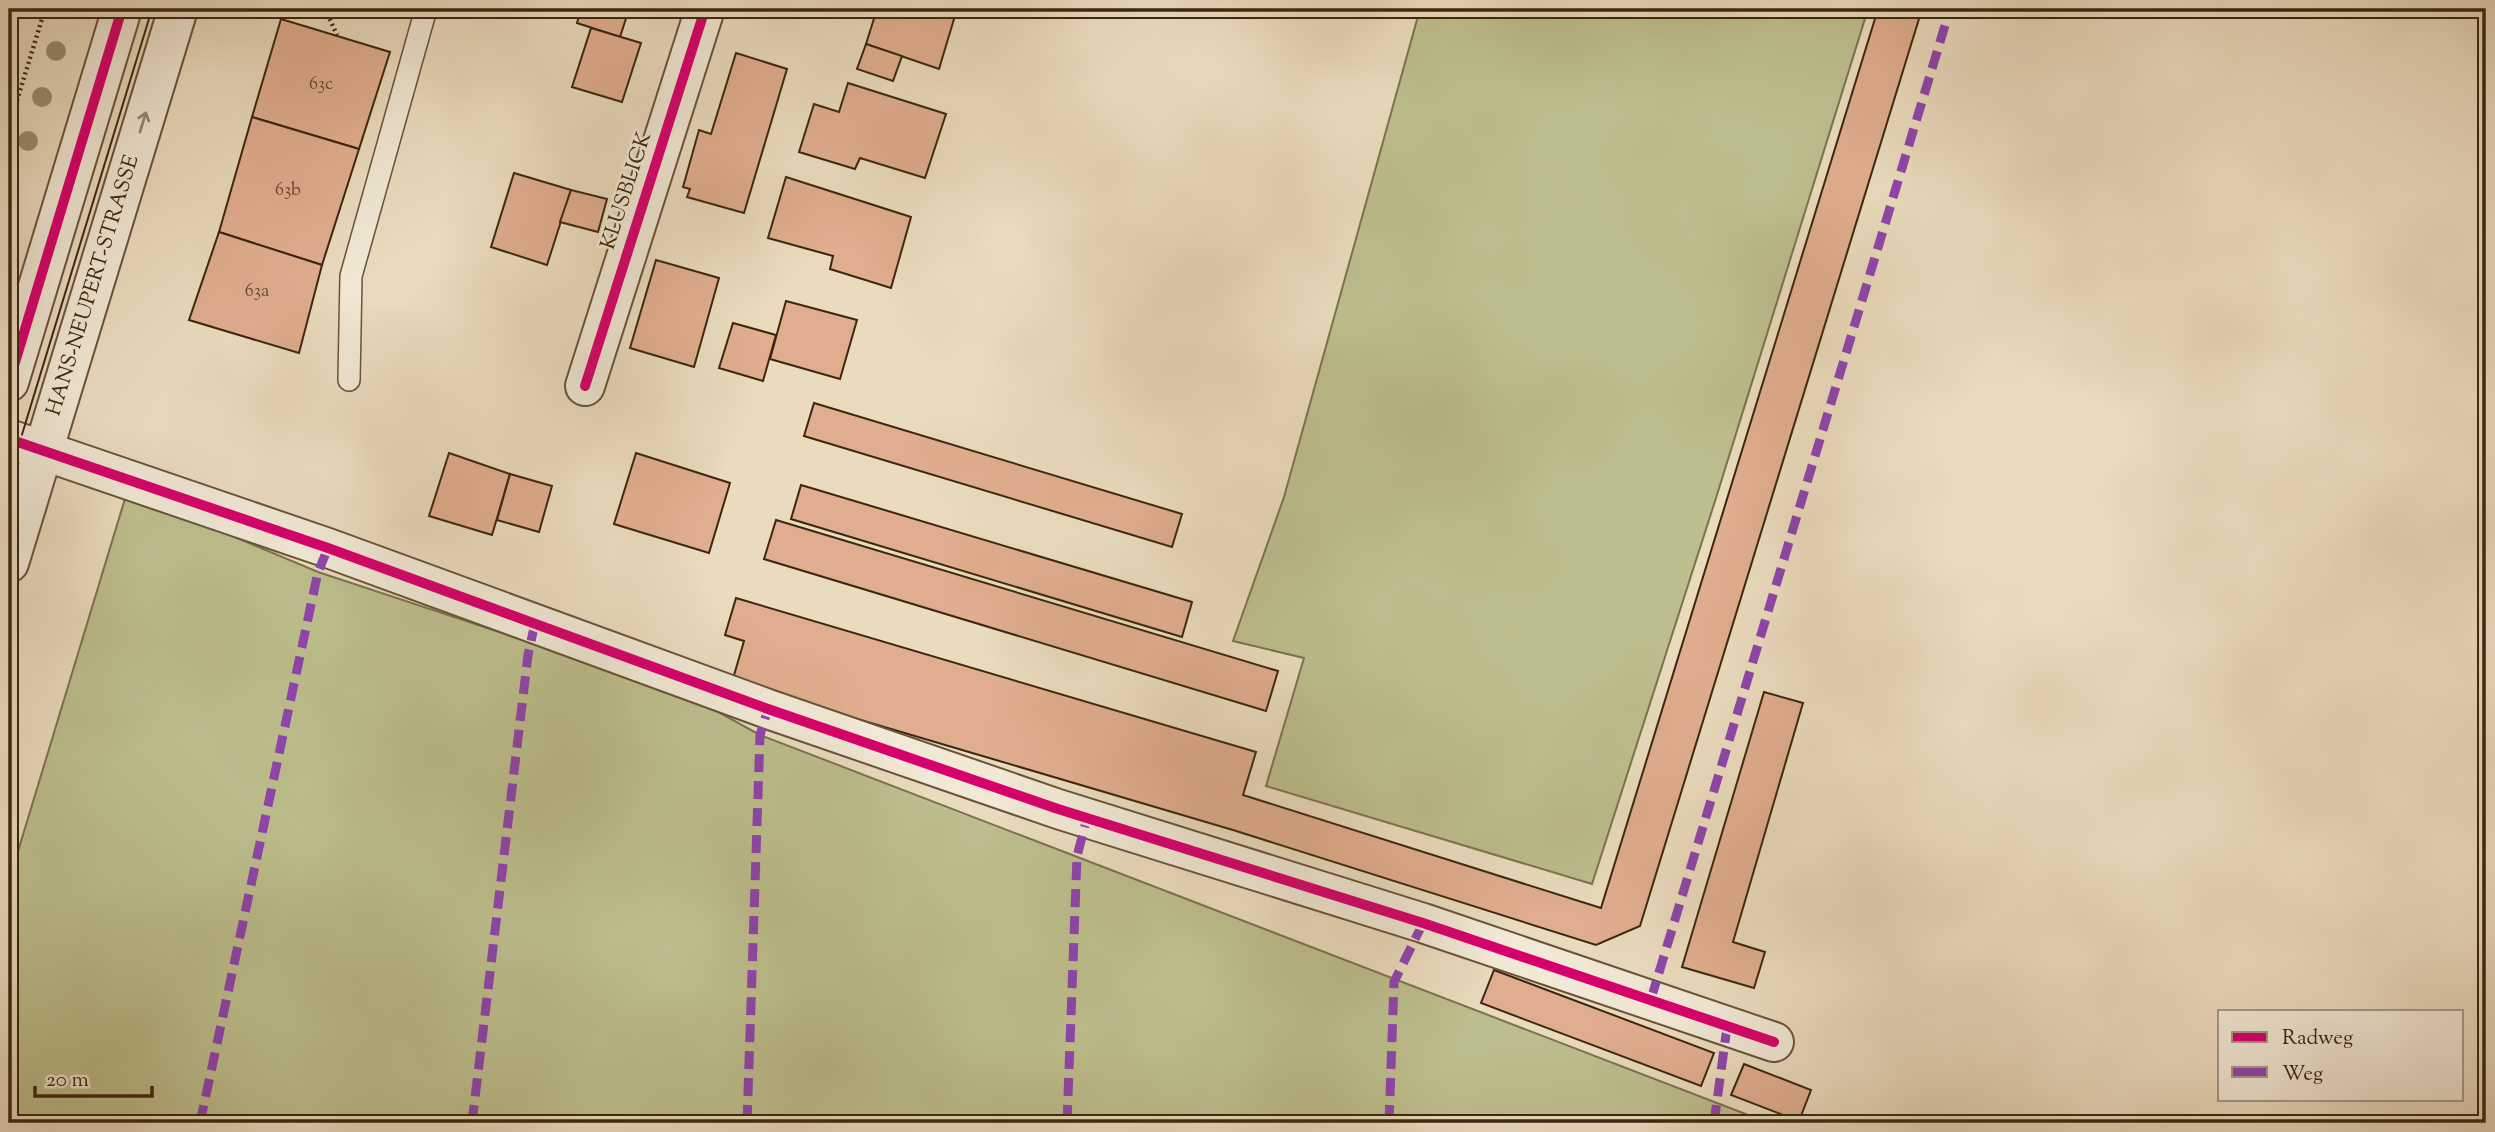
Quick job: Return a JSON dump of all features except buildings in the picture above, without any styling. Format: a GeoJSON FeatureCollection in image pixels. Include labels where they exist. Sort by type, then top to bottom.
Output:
{"type":"FeatureCollection","features":[{"type":"Feature","properties":{"kind":"street"},"geometry":{"type":"LineString","coordinates":[[9,382],[122,9]]}},
{"type":"Feature","properties":{"kind":"street","name":"HANS-NEUPERT-STRASSE"},"geometry":{"type":"LineString","coordinates":[[9,562],[26,445],[178,9]]}},
{"type":"Feature","properties":{"kind":"street","name":"KLUSBLICK"},"geometry":{"type":"LineString","coordinates":[[585,386],[705,9]]}},
{"type":"Feature","properties":{"kind":"street"},"geometry":{"type":"LineString","coordinates":[[26,445],[328,548],[768,709],[1058,809],[1423,923],[1774,1041]]}},
{"type":"Feature","properties":{"kind":"lane"},"geometry":{"type":"LineString","coordinates":[[349,380],[351,276],[426,9]]}},
{"type":"Feature","properties":{"kind":"path"},"geometry":{"type":"LineString","coordinates":[[9,127],[45,9]]}},
{"type":"Feature","properties":{"kind":"path"},"geometry":{"type":"LineString","coordinates":[[325,9],[337,35]]}},
{"type":"Feature","properties":{"kind":"green space"},"geometry":{"type":"Polygon","coordinates":[[[1420,9],[1868,9],[1716,498],[1592,884],[1266,786],[1304,658],[1233,641],[1284,497],[1420,9]]]}},
{"type":"Feature","properties":{"kind":"green space"},"geometry":{"type":"Polygon","coordinates":[[[127,492],[318,572],[684,693],[760,735],[1769,1123],[9,1123],[9,881],[127,492]]]}},
{"type":"Feature","properties":{"kind":"tram line"},"geometry":{"type":"LineString","coordinates":[[9,477],[152,9]]}},
{"type":"Feature","properties":{"kind":"marked path"},"geometry":{"type":"LineString","coordinates":[[1651,999],[1950,9]]}},
{"type":"Feature","properties":{"kind":"marked path"},"geometry":{"type":"LineString","coordinates":[[200,1123],[318,572],[328,548]]}},
{"type":"Feature","properties":{"kind":"marked path"},"geometry":{"type":"LineString","coordinates":[[472,1123],[528,655],[535,623]]}},
{"type":"Feature","properties":{"kind":"marked path"},"geometry":{"type":"LineString","coordinates":[[747,1123],[760,735],[768,709]]}},
{"type":"Feature","properties":{"kind":"marked path"},"geometry":{"type":"LineString","coordinates":[[1067,1123],[1077,856],[1087,818]]}},
{"type":"Feature","properties":{"kind":"marked path"},"geometry":{"type":"LineString","coordinates":[[1389,1123],[1394,982],[1423,923]]}},
{"type":"Feature","properties":{"kind":"marked path"},"geometry":{"type":"LineString","coordinates":[[1714,1123],[1727,1027]]}},
{"type":"Feature","properties":{"kind":"cycle path"},"geometry":{"type":"LineString","coordinates":[[9,382],[122,9]]}},
{"type":"Feature","properties":{"kind":"cycle path"},"geometry":{"type":"LineString","coordinates":[[585,386],[705,9]]}},
{"type":"Feature","properties":{"kind":"cycle path"},"geometry":{"type":"LineString","coordinates":[[9,439],[328,548],[768,709],[1058,809],[1423,923],[1774,1042]]}}]}
